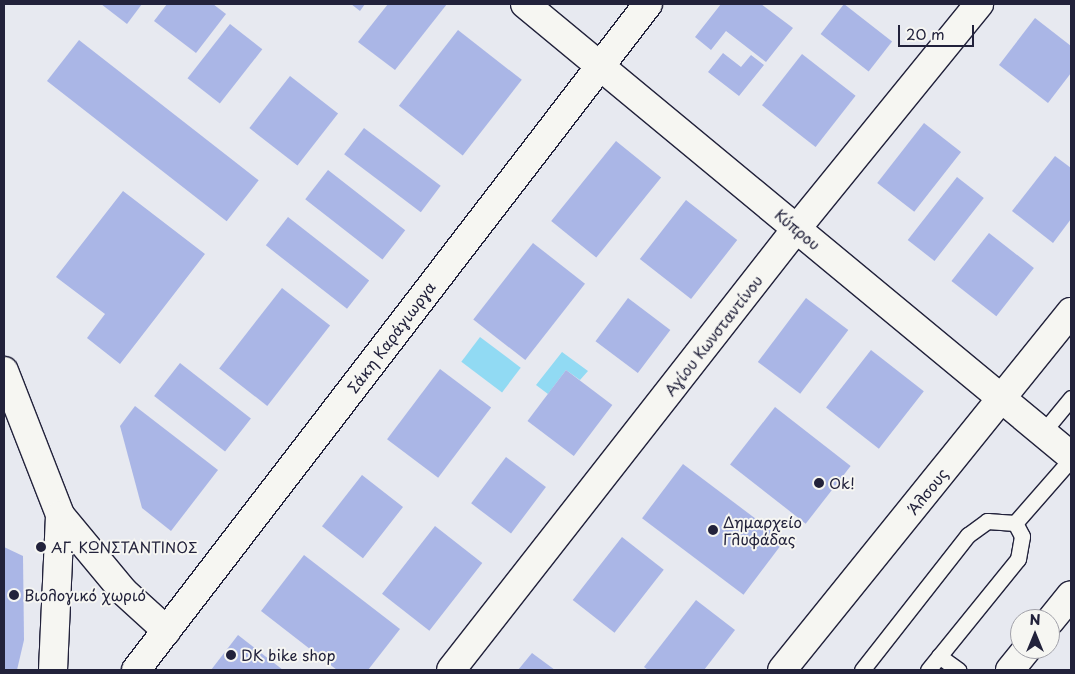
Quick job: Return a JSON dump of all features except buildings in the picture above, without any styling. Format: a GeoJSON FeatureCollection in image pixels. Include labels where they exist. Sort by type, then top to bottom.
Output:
{"type":"FeatureCollection","features":[{"type":"Feature","properties":{"kind":"street","name":"Κύπρου"},"geometry":{"type":"LineString","coordinates":[[525,4],[1071,457]]}},
{"type":"Feature","properties":{"kind":"street","name":"Σάκη Καράγιωργα"},"geometry":{"type":"LineString","coordinates":[[136,670],[599,64],[648,4]]}},
{"type":"Feature","properties":{"kind":"street","name":"Αγίου Κωνσταντίνου"},"geometry":{"type":"LineString","coordinates":[[451,670],[796,228],[979,4]]}},
{"type":"Feature","properties":{"kind":"street","name":"Άλσους"},"geometry":{"type":"LineString","coordinates":[[782,670],[1071,312]]}},
{"type":"Feature","properties":{"kind":"street"},"geometry":{"type":"LineString","coordinates":[[7,393],[60,514],[123,592],[167,631]]}},
{"type":"Feature","properties":{"kind":"street"},"geometry":{"type":"LineString","coordinates":[[53,670],[60,514]]}},
{"type":"Feature","properties":{"kind":"street"},"geometry":{"type":"LineString","coordinates":[[1060,609],[1071,595]]}},
{"type":"Feature","properties":{"kind":"street"},"geometry":{"type":"LineString","coordinates":[[1010,670],[1019,659]]}},
{"type":"Feature","properties":{"kind":"lane"},"geometry":{"type":"LineString","coordinates":[[1043,432],[1071,398]]}},
{"type":"Feature","properties":{"kind":"lane"},"geometry":{"type":"LineString","coordinates":[[1014,523],[1071,457]]}},
{"type":"Feature","properties":{"kind":"lane"},"geometry":{"type":"LineString","coordinates":[[862,670],[968,535],[987,521],[1014,523]]}},
{"type":"Feature","properties":{"kind":"lane"},"geometry":{"type":"LineString","coordinates":[[928,670],[1018,559],[1022,536],[1014,523]]}},
{"type":"Feature","properties":{"kind":"lane"},"geometry":{"type":"LineString","coordinates":[[939,656],[958,670]]}},
{"type":"Feature","properties":{"kind":"water"},"geometry":{"type":"Polygon","coordinates":[[[480,337],[521,368],[502,392],[461,362],[480,337]]]}},
{"type":"Feature","properties":{"kind":"water"},"geometry":{"type":"Polygon","coordinates":[[[562,352],[588,371],[580,380],[566,370],[548,394],[536,385],[562,352]]]}},
{"type":"Feature","properties":{"kind":"place","name":"Ok!"},"geometry":{"type":"Point","coordinates":[819,483]}},
{"type":"Feature","properties":{"kind":"place","name":"Δημαρχείο Γλυφάδας"},"geometry":{"type":"Point","coordinates":[713,530]}},
{"type":"Feature","properties":{"kind":"place","name":"ΑΓ. ΚΩΝΣΤΑΝΤΙΝΟΣ"},"geometry":{"type":"Point","coordinates":[41,547]}},
{"type":"Feature","properties":{"kind":"place","name":"Βιολογικό χωριό"},"geometry":{"type":"Point","coordinates":[14,595]}},
{"type":"Feature","properties":{"kind":"place","name":"DK bike shop"},"geometry":{"type":"Point","coordinates":[231,655]}}]}
